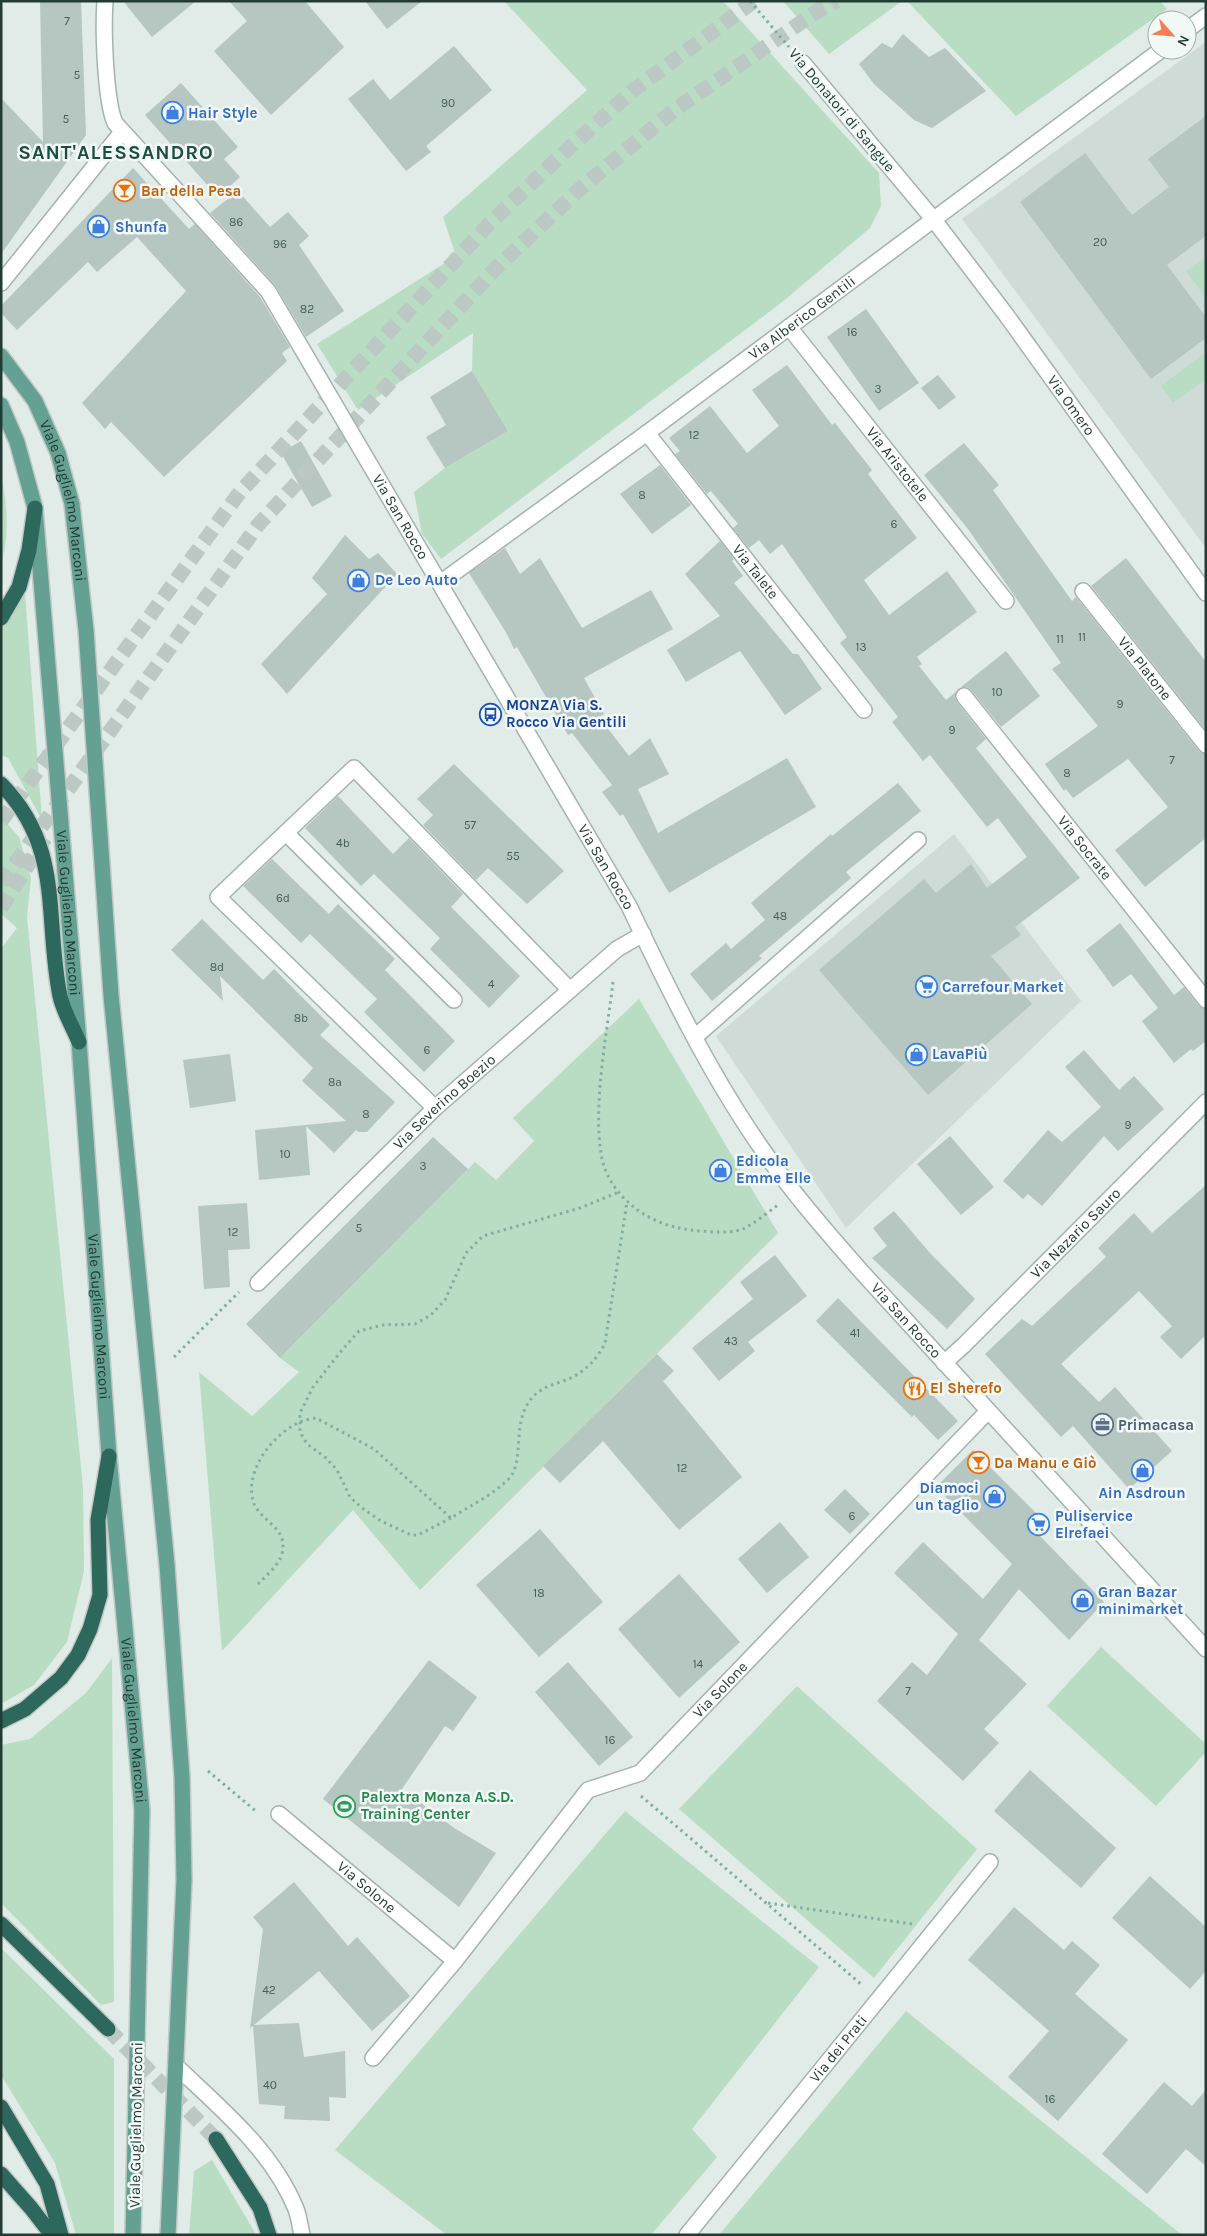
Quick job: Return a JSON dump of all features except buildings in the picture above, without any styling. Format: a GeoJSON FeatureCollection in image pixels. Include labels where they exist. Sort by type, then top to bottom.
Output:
{"type":"FeatureCollection","features":[{"type":"Feature","properties":{"kind":"highway"},"geometry":{"type":"LineString","coordinates":[[1,618],[19,587],[28,550],[34,508]]}},
{"type":"Feature","properties":{"kind":"highway"},"geometry":{"type":"LineString","coordinates":[[1,784],[11,794],[27,817],[46,860],[60,998],[79,1042]]}},
{"type":"Feature","properties":{"kind":"highway"},"geometry":{"type":"LineString","coordinates":[[1,1721],[25,1709],[61,1678],[78,1655],[90,1629],[100,1595],[98,1520],[109,1456]]}},
{"type":"Feature","properties":{"kind":"highway"},"geometry":{"type":"LineString","coordinates":[[1,1924],[108,2029]]}},
{"type":"Feature","properties":{"kind":"highway"},"geometry":{"type":"LineString","coordinates":[[1,2107],[47,2184],[61,2235]]}},
{"type":"Feature","properties":{"kind":"highway"},"geometry":{"type":"LineString","coordinates":[[216,2140],[260,2208],[270,2235]]}},
{"type":"Feature","properties":{"kind":"highway"},"geometry":{"type":"LineString","coordinates":[[1,2174],[32,2208],[52,2235]]}},
{"type":"Feature","properties":{"kind":"main road","name":"Viale Guglielmo Marconi"},"geometry":{"type":"LineString","coordinates":[[1,356],[35,401],[58,453],[72,504],[86,630],[111,995],[168,1565],[182,1777],[184,1880],[168,2235]]}},
{"type":"Feature","properties":{"kind":"main road","name":"Viale Guglielmo Marconi"},"geometry":{"type":"LineString","coordinates":[[1,405],[17,442],[34,508],[79,1042],[109,1456],[142,1810],[133,2235]]}},
{"type":"Feature","properties":{"kind":"street","name":"Via San Rocco"},"geometry":{"type":"LineString","coordinates":[[105,1],[110,113],[114,123],[268,291],[630,906],[671,993],[759,1145],[823,1227],[944,1363],[1206,1649]]}},
{"type":"Feature","properties":{"kind":"street","name":"Via Alberico Gentili"},"geometry":{"type":"LineString","coordinates":[[440,583],[648,434],[789,326],[1148,60]]}},
{"type":"Feature","properties":{"kind":"street","name":"Via Donatori di Sangue"},"geometry":{"type":"LineString","coordinates":[[803,62],[934,220]]}},
{"type":"Feature","properties":{"kind":"street"},"geometry":{"type":"LineString","coordinates":[[1,283],[122,132]]}},
{"type":"Feature","properties":{"kind":"street","name":"Via Omero"},"geometry":{"type":"LineString","coordinates":[[934,220],[1013,324],[1206,592]]}},
{"type":"Feature","properties":{"kind":"street","name":"Via Aristotele"},"geometry":{"type":"LineString","coordinates":[[789,326],[1006,601]]}},
{"type":"Feature","properties":{"kind":"street","name":"Via Talete"},"geometry":{"type":"LineString","coordinates":[[648,434],[864,710]]}},
{"type":"Feature","properties":{"kind":"street","name":"Via Platone"},"geometry":{"type":"LineString","coordinates":[[1084,591],[1206,745]]}},
{"type":"Feature","properties":{"kind":"street","name":"Via Socrate"},"geometry":{"type":"LineString","coordinates":[[964,696],[1206,1000]]}},
{"type":"Feature","properties":{"kind":"street"},"geometry":{"type":"LineString","coordinates":[[435,1108],[218,897],[354,768],[570,990]]}},
{"type":"Feature","properties":{"kind":"street"},"geometry":{"type":"LineString","coordinates":[[286,833],[454,1000]]}},
{"type":"Feature","properties":{"kind":"street"},"geometry":{"type":"LineString","coordinates":[[695,1037],[918,840]]}},
{"type":"Feature","properties":{"kind":"street","name":"Via Severino Boezio"},"geometry":{"type":"LineString","coordinates":[[263,1278],[435,1108],[617,949],[643,934]]}},
{"type":"Feature","properties":{"kind":"street","name":"Via Nazario Sauro"},"geometry":{"type":"LineString","coordinates":[[944,1363],[1206,1102]]}},
{"type":"Feature","properties":{"kind":"street","name":"Via Solone"},"geometry":{"type":"LineString","coordinates":[[373,2058],[455,1961],[588,1790],[640,1773],[988,1411]]}},
{"type":"Feature","properties":{"kind":"street","name":"Via Solone"},"geometry":{"type":"LineString","coordinates":[[283,1817],[455,1961]]}},
{"type":"Feature","properties":{"kind":"street","name":"Via dei Prati"},"geometry":{"type":"LineString","coordinates":[[687,2235],[990,1862]]}},
{"type":"Feature","properties":{"kind":"street"},"geometry":{"type":"LineString","coordinates":[[176,2066],[240,2128],[272,2164],[296,2209],[302,2235]]}},
{"type":"Feature","properties":{"kind":"path","name":"Via Donatori di Sangue"},"geometry":{"type":"LineString","coordinates":[[750,1],[803,62]]}},
{"type":"Feature","properties":{"kind":"path"},"geometry":{"type":"LineString","coordinates":[[617,949],[599,1113],[601,1154],[609,1179],[627,1202],[648,1218],[667,1226],[692,1231],[742,1230],[795,1193]]}},
{"type":"Feature","properties":{"kind":"path"},"geometry":{"type":"LineString","coordinates":[[619,1192],[580,1208],[483,1236],[466,1253],[445,1300],[431,1314],[415,1324],[383,1325],[359,1331],[342,1350],[313,1387],[300,1413],[300,1432],[307,1444],[326,1458],[337,1470],[350,1496],[362,1508],[381,1522],[411,1535],[418,1535],[451,1518],[507,1481],[513,1472],[518,1434],[524,1410],[531,1399],[540,1390],[577,1374],[600,1354],[609,1326],[627,1202]]}},
{"type":"Feature","properties":{"kind":"path"},"geometry":{"type":"LineString","coordinates":[[174,1357],[263,1268],[263,1278]]}},
{"type":"Feature","properties":{"kind":"path"},"geometry":{"type":"LineString","coordinates":[[258,1584],[280,1560],[284,1547],[281,1535],[274,1524],[261,1515],[254,1504],[250,1488],[253,1471],[263,1454],[288,1429],[300,1422],[316,1418],[374,1449],[451,1518]]}},
{"type":"Feature","properties":{"kind":"path"},"geometry":{"type":"LineString","coordinates":[[208,1771],[278,1830],[283,1817]]}},
{"type":"Feature","properties":{"kind":"path"},"geometry":{"type":"LineString","coordinates":[[621,1779],[878,1998]]}},
{"type":"Feature","properties":{"kind":"path"},"geometry":{"type":"LineString","coordinates":[[767,1903],[935,1928]]}},
{"type":"Feature","properties":{"kind":"shaded area"},"geometry":{"type":"Polygon","coordinates":[[[1206,42],[1206,548],[962,219],[1181,60],[1197,60],[1197,49],[1206,42]]]}},
{"type":"Feature","properties":{"kind":"shaded area"},"geometry":{"type":"Polygon","coordinates":[[[954,834],[1081,1001],[846,1228],[716,1036],[954,834]]]}},
{"type":"Feature","properties":{"kind":"green space"},"geometry":{"type":"Polygon","coordinates":[[[504,1],[723,1],[879,173],[881,206],[870,228],[781,303],[441,559],[422,534],[414,492],[445,468],[508,431],[472,371],[473,333],[358,410],[317,344],[456,256],[443,217],[587,90],[504,1]]]}},
{"type":"Feature","properties":{"kind":"green space"},"geometry":{"type":"Polygon","coordinates":[[[783,1],[902,1],[829,54],[783,1]]]}},
{"type":"Feature","properties":{"kind":"green space"},"geometry":{"type":"Polygon","coordinates":[[[907,1],[1160,1],[1167,9],[1147,10],[1147,23],[1016,116],[907,1]]]}},
{"type":"Feature","properties":{"kind":"green space"},"geometry":{"type":"Polygon","coordinates":[[[1206,257],[1206,298],[1186,271],[1206,257]]]}},
{"type":"Feature","properties":{"kind":"green space"},"geometry":{"type":"Polygon","coordinates":[[[1206,352],[1206,379],[1173,403],[1161,386],[1206,352]]]}},
{"type":"Feature","properties":{"kind":"green space"},"geometry":{"type":"Polygon","coordinates":[[[1,474],[5,497],[7,531],[1,565],[1,474]]]}},
{"type":"Feature","properties":{"kind":"green space"},"geometry":{"type":"Polygon","coordinates":[[[25,593],[42,820],[8,758],[1,755],[1,626],[25,593]]]}},
{"type":"Feature","properties":{"kind":"green space"},"geometry":{"type":"Polygon","coordinates":[[[1,817],[19,837],[31,878],[27,917],[83,1488],[84,1571],[67,1642],[34,1685],[1,1704],[1,949],[17,928],[1,914],[1,817]]]}},
{"type":"Feature","properties":{"kind":"green space"},"geometry":{"type":"Polygon","coordinates":[[[639,999],[778,1233],[420,1590],[353,1510],[222,1651],[199,1372],[252,1416],[299,1372],[280,1358],[475,1162],[496,1180],[534,1141],[513,1118],[639,999]]]}},
{"type":"Feature","properties":{"kind":"green space"},"geometry":{"type":"Polygon","coordinates":[[[1101,1647],[1206,1744],[1206,1752],[1156,1806],[1047,1706],[1101,1647]]]}},
{"type":"Feature","properties":{"kind":"green space"},"geometry":{"type":"Polygon","coordinates":[[[112,1658],[114,2002],[101,2005],[1,1903],[1,1745],[30,1739],[86,1693],[112,1658]]]}},
{"type":"Feature","properties":{"kind":"green space"},"geometry":{"type":"Polygon","coordinates":[[[797,1686],[977,1849],[874,1978],[679,1809],[797,1686]]]}},
{"type":"Feature","properties":{"kind":"green space"},"geometry":{"type":"Polygon","coordinates":[[[625,1811],[819,1967],[692,2129],[717,2157],[651,2235],[447,2235],[335,2150],[625,1811]]]}},
{"type":"Feature","properties":{"kind":"green space"},"geometry":{"type":"Polygon","coordinates":[[[1,1948],[114,2059],[114,2235],[76,2235],[55,2163],[1,2075],[1,1948]]]}},
{"type":"Feature","properties":{"kind":"green space"},"geometry":{"type":"Polygon","coordinates":[[[906,2011],[1182,2235],[719,2235],[906,2011]]]}},
{"type":"Feature","properties":{"kind":"green space"},"geometry":{"type":"Polygon","coordinates":[[[212,2160],[255,2235],[189,2235],[194,2171],[212,2160]]]}},
{"type":"Feature","properties":{"kind":"tunnel"},"geometry":{"type":"LineString","coordinates":[[1,821],[240,492],[489,224],[631,92],[754,1]]}},
{"type":"Feature","properties":{"kind":"tunnel"},"geometry":{"type":"LineString","coordinates":[[1,883],[258,525],[496,268],[581,188],[673,111],[816,12],[837,1]]}},
{"type":"Feature","properties":{"kind":"tunnel"},"geometry":{"type":"LineString","coordinates":[[1,908],[45,838]]}},
{"type":"Feature","properties":{"kind":"tunnel"},"geometry":{"type":"LineString","coordinates":[[108,2029],[216,2139]]}},
{"type":"Feature","properties":{"kind":"place","name":"Hair Style"},"geometry":{"type":"Point","coordinates":[172,113]}},
{"type":"Feature","properties":{"kind":"place","name":"Bar della Pesa"},"geometry":{"type":"Point","coordinates":[125,191]}},
{"type":"Feature","properties":{"kind":"place","name":"Shunfa"},"geometry":{"type":"Point","coordinates":[99,227]}},
{"type":"Feature","properties":{"kind":"place","name":"De Leo Auto"},"geometry":{"type":"Point","coordinates":[359,580]}},
{"type":"Feature","properties":{"kind":"place","name":"MONZA Via S. Rocco Via Gentili"},"geometry":{"type":"Point","coordinates":[490,714]}},
{"type":"Feature","properties":{"kind":"place","name":"Carrefour Market"},"geometry":{"type":"Point","coordinates":[926,987]}},
{"type":"Feature","properties":{"kind":"place","name":"LavaPiù"},"geometry":{"type":"Point","coordinates":[916,1054]}},
{"type":"Feature","properties":{"kind":"place","name":"Edicola Emme Elle"},"geometry":{"type":"Point","coordinates":[720,1170]}},
{"type":"Feature","properties":{"kind":"place","name":"El Sherefo"},"geometry":{"type":"Point","coordinates":[914,1388]}},
{"type":"Feature","properties":{"kind":"place","name":"Primacasa"},"geometry":{"type":"Point","coordinates":[1102,1425]}},
{"type":"Feature","properties":{"kind":"place","name":"Da Manu e Giò"},"geometry":{"type":"Point","coordinates":[978,1463]}},
{"type":"Feature","properties":{"kind":"place","name":"Ain Asdroun"},"geometry":{"type":"Point","coordinates":[1142,1470]}},
{"type":"Feature","properties":{"kind":"place","name":"Diamoci un taglio"},"geometry":{"type":"Point","coordinates":[995,1497]}},
{"type":"Feature","properties":{"kind":"place","name":"Puliservice Elrefaei"},"geometry":{"type":"Point","coordinates":[1039,1525]}},
{"type":"Feature","properties":{"kind":"place","name":"Gran Bazar minimarket"},"geometry":{"type":"Point","coordinates":[1082,1601]}},
{"type":"Feature","properties":{"kind":"place","name":"Palextra Monza A.S.D. Training Center"},"geometry":{"type":"Point","coordinates":[345,1806]}},
{"type":"Feature","properties":{"kind":"district","name":"SANT'ALESSANDRO"},"geometry":{"type":"Point","coordinates":[116,152]}}]}
